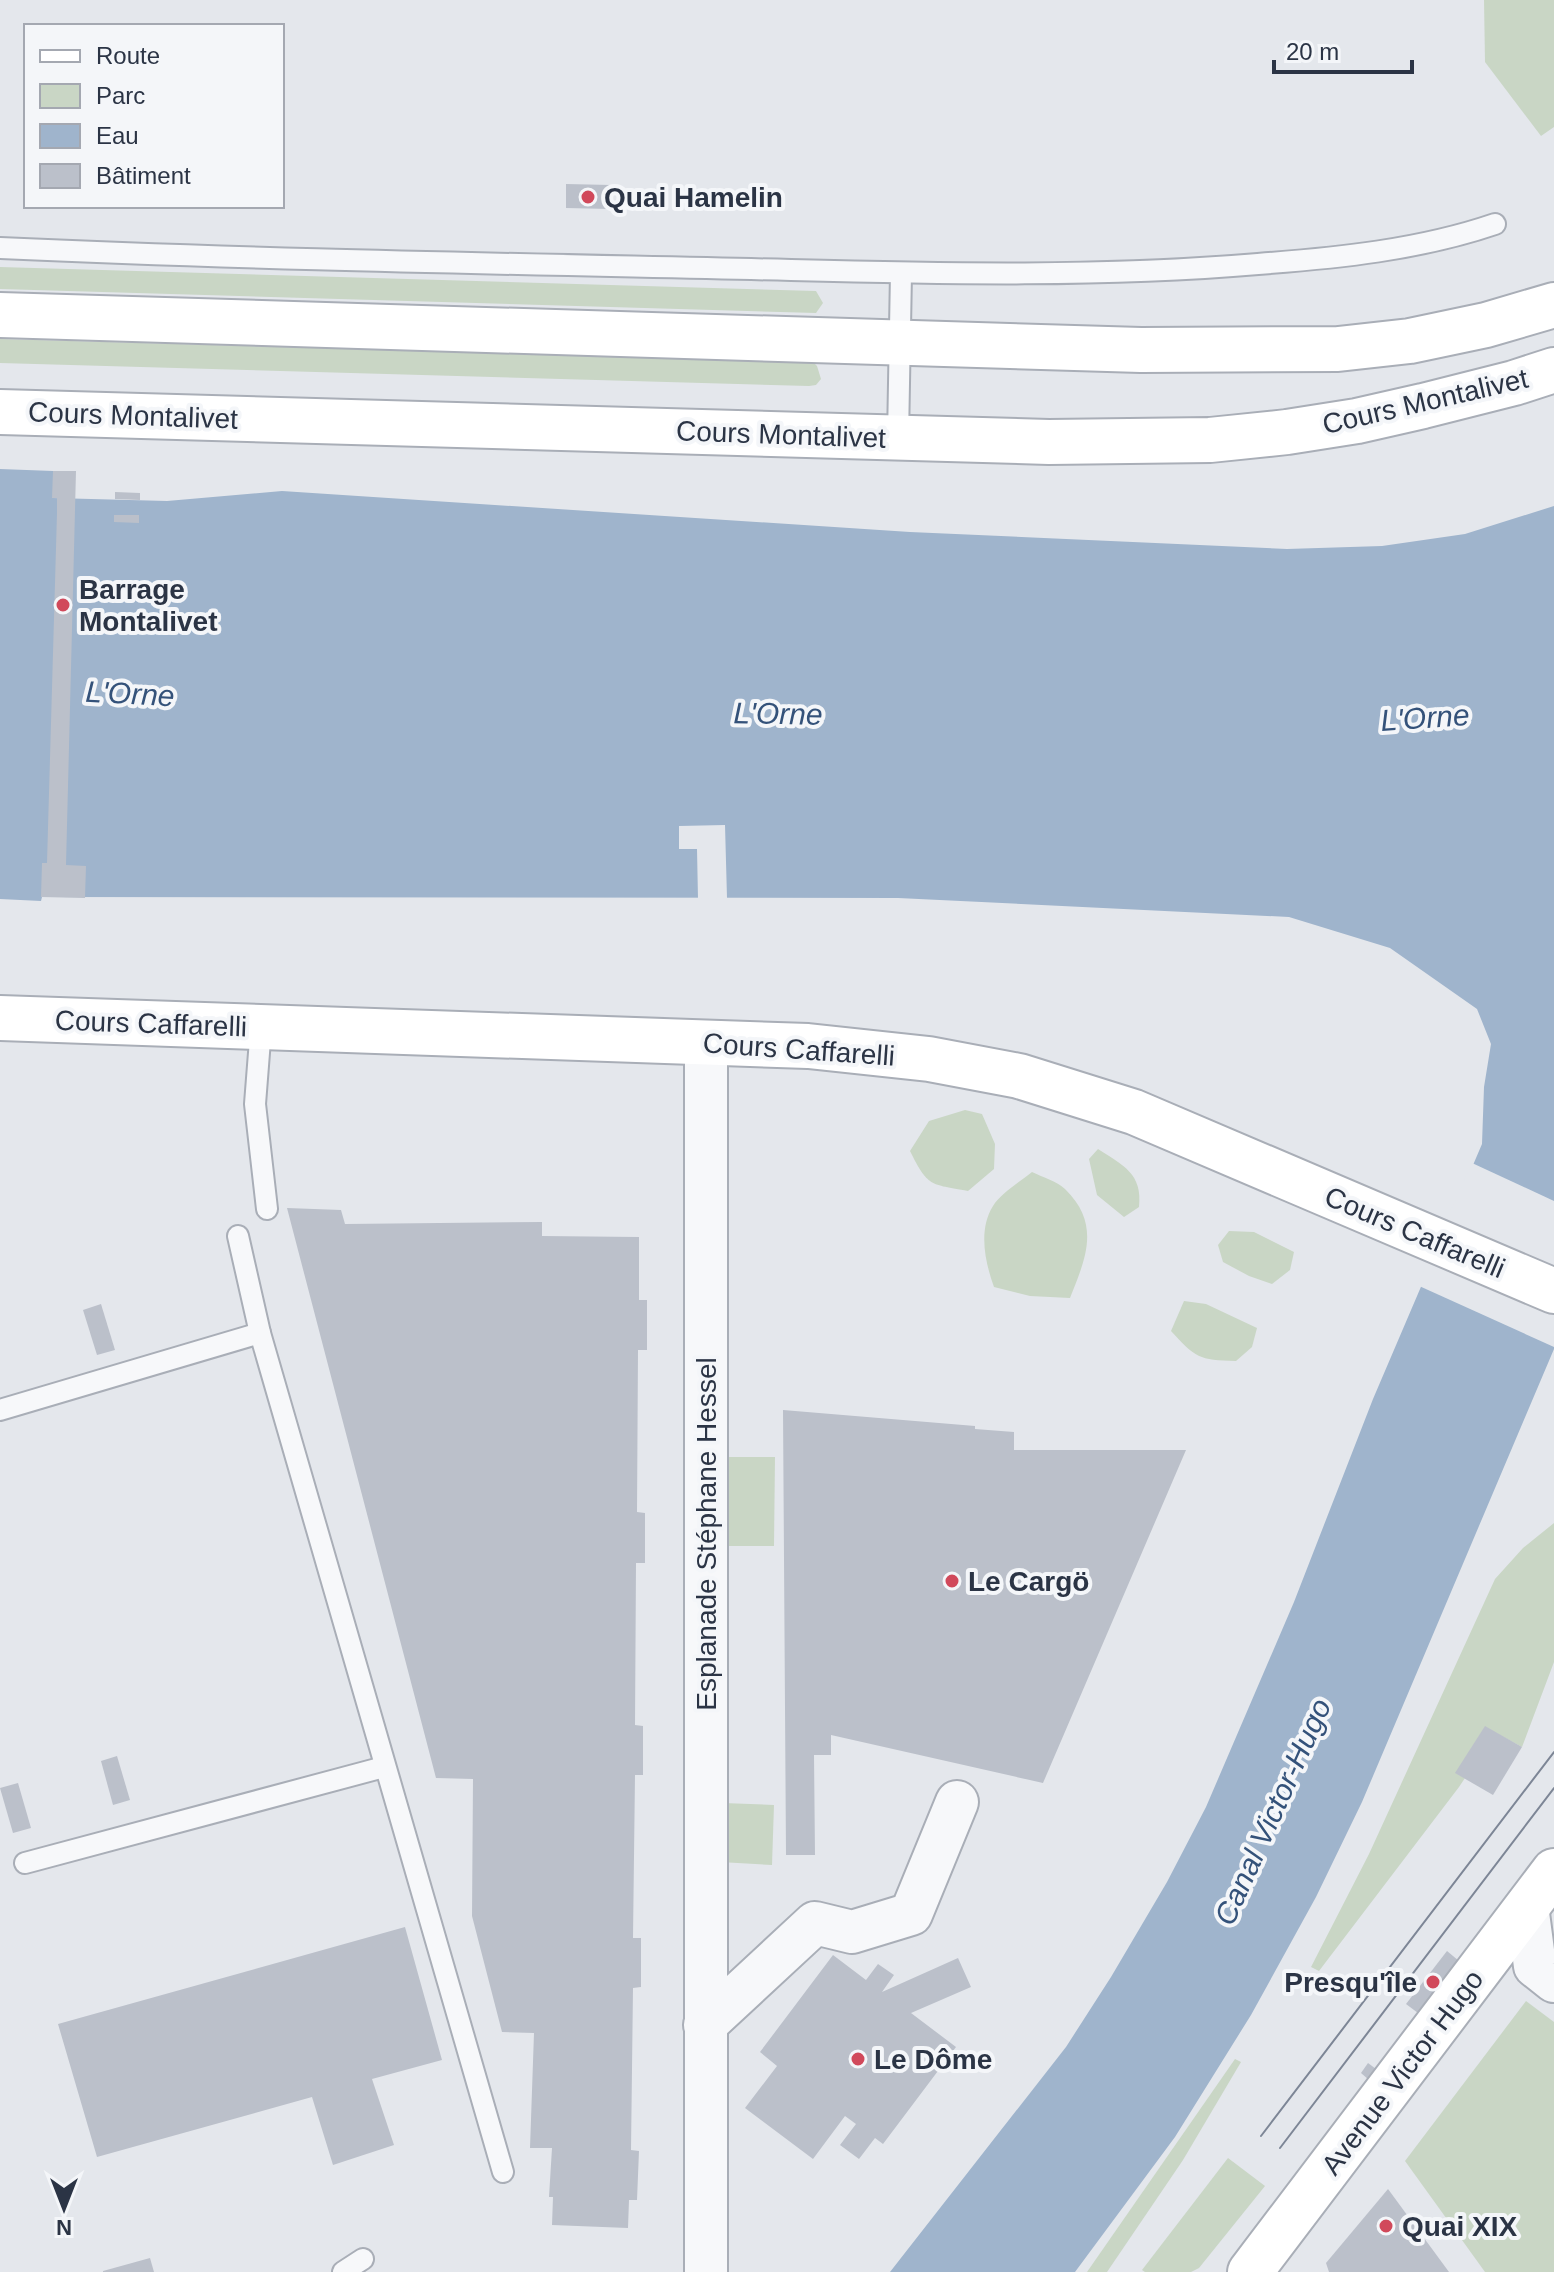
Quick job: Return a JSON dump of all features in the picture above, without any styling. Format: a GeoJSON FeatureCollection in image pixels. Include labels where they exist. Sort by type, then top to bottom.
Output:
{"type":"FeatureCollection","features":[{"type":"Feature","properties":{"kind":"main road"},"geometry":{"type":"LineString","coordinates":[[0,315],[1141,350],[1338,349],[1449,334],[1554,305]]}},
{"type":"Feature","properties":{"kind":"main road","name":"Cours Montalivet"},"geometry":{"type":"LineString","coordinates":[[0,412],[1049,442],[1210,440],[1357,421],[1514,383],[1554,370]]}},
{"type":"Feature","properties":{"kind":"main road","name":"Cours Caffarelli"},"geometry":{"type":"LineString","coordinates":[[0,1018],[808,1046],[929,1059],[1019,1076],[1134,1112],[1554,1291]]}},
{"type":"Feature","properties":{"kind":"main road","name":"Avenue Victor Hugo"},"geometry":{"type":"LineString","coordinates":[[1250,2272],[1554,1871]]}},
{"type":"Feature","properties":{"kind":"street","name":"Esplanade Stéphane Hessel"},"geometry":{"type":"LineString","coordinates":[[706,1042],[706,2272]]}},
{"type":"Feature","properties":{"kind":"street"},"geometry":{"type":"LineString","coordinates":[[705,2025],[815,1923],[852,1932],[911,1914],[957,1802]]}},
{"type":"Feature","properties":{"kind":"street"},"geometry":{"type":"LineString","coordinates":[[1527,1906],[1544,1973]]}},
{"type":"Feature","properties":{"kind":"lane"},"geometry":{"type":"LineString","coordinates":[[0,248],[381,263],[901,273],[1098,273],[1205,269],[1343,257],[1468,233],[1495,224]]}},
{"type":"Feature","properties":{"kind":"lane"},"geometry":{"type":"LineString","coordinates":[[898,438],[901,273]]}},
{"type":"Feature","properties":{"kind":"lane"},"geometry":{"type":"LineString","coordinates":[[261,1027],[255,1104],[267,1209]]}},
{"type":"Feature","properties":{"kind":"lane"},"geometry":{"type":"LineString","coordinates":[[238,1236],[260,1333],[503,2172]]}},
{"type":"Feature","properties":{"kind":"lane"},"geometry":{"type":"LineString","coordinates":[[0,1410],[260,1333]]}},
{"type":"Feature","properties":{"kind":"lane"},"geometry":{"type":"LineString","coordinates":[[25,1863],[384,1767]]}},
{"type":"Feature","properties":{"kind":"lane"},"geometry":{"type":"LineString","coordinates":[[343,2272],[363,2259]]}},
{"type":"Feature","properties":{"kind":"green space"},"geometry":{"type":"Polygon","coordinates":[[[1484,0],[1554,0],[1554,127],[1541,136],[1485,62],[1484,0]]]}},
{"type":"Feature","properties":{"kind":"green space"},"geometry":{"type":"Polygon","coordinates":[[[0,267],[816,291],[823,303],[816,313],[0,289],[0,267]]]}},
{"type":"Feature","properties":{"kind":"green space"},"geometry":{"type":"Polygon","coordinates":[[[0,339],[813,362],[821,379],[816,385],[809,386],[0,363],[0,339]]]}},
{"type":"Feature","properties":{"kind":"green space"},"geometry":{"type":"Polygon","coordinates":[[[965,1110],[982,1114],[995,1144],[994,1169],[968,1191],[938,1185],[926,1178],[910,1151],[929,1121],[965,1110]]]}},
{"type":"Feature","properties":{"kind":"green space"},"geometry":{"type":"Polygon","coordinates":[[[1098,1149],[1129,1172],[1138,1186],[1139,1207],[1124,1217],[1097,1195],[1089,1159],[1098,1149]]]}},
{"type":"Feature","properties":{"kind":"green space"},"geometry":{"type":"Polygon","coordinates":[[[1032,1172],[1062,1186],[1076,1202],[1087,1228],[1085,1255],[1070,1298],[1030,1296],[994,1287],[984,1246],[988,1215],[1001,1196],[1032,1172]]]}},
{"type":"Feature","properties":{"kind":"green space"},"geometry":{"type":"Polygon","coordinates":[[[1229,1231],[1254,1232],[1294,1252],[1290,1270],[1272,1284],[1223,1262],[1218,1245],[1229,1231]]]}},
{"type":"Feature","properties":{"kind":"green space"},"geometry":{"type":"Polygon","coordinates":[[[1184,1301],[1206,1304],[1257,1328],[1252,1347],[1236,1361],[1213,1360],[1193,1352],[1171,1331],[1184,1301]]]}},
{"type":"Feature","properties":{"kind":"green space"},"geometry":{"type":"Polygon","coordinates":[[[726,1457],[775,1457],[774,1546],[725,1546],[726,1457]]]}},
{"type":"Feature","properties":{"kind":"green space"},"geometry":{"type":"Polygon","coordinates":[[[1554,1523],[1554,1662],[1522,1747],[1485,1727],[1456,1773],[1465,1778],[1459,1787],[1319,1971],[1311,1967],[1369,1854],[1495,1579],[1523,1548],[1554,1523]]]}},
{"type":"Feature","properties":{"kind":"green space"},"geometry":{"type":"Polygon","coordinates":[[[723,1803],[774,1805],[772,1865],[720,1862],[723,1803]]]}},
{"type":"Feature","properties":{"kind":"green space"},"geometry":{"type":"Polygon","coordinates":[[[1526,2001],[1554,2022],[1554,2272],[1485,2272],[1405,2161],[1526,2001]]]}},
{"type":"Feature","properties":{"kind":"green space"},"geometry":{"type":"Polygon","coordinates":[[[1235,2059],[1241,2062],[1183,2160],[1107,2272],[1087,2272],[1235,2059]]]}},
{"type":"Feature","properties":{"kind":"green space"},"geometry":{"type":"Polygon","coordinates":[[[1228,2158],[1265,2186],[1199,2268],[1191,2272],[1142,2270],[1228,2158]]]}},
{"type":"Feature","properties":{"kind":"water"},"geometry":{"type":"Polygon","coordinates":[[[0,469],[53,471],[53,498],[167,501],[282,491],[910,532],[1287,549],[1382,546],[1465,534],[1554,506],[1554,1349],[1362,1802],[1316,1897],[1251,2015],[1175,2137],[1075,2272],[890,2272],[1066,2047],[1167,1882],[1206,1807],[1294,1602],[1373,1399],[1482,1144],[1484,1087],[1491,1044],[1477,1009],[1390,948],[1289,917],[898,898],[0,899],[0,469]]]}},
{"type":"Feature","properties":{"kind":"pier"},"geometry":{"type":"Polygon","coordinates":[[[725,825],[727,898],[698,899],[697,849],[679,849],[679,826],[725,825]]]}},
{"type":"Feature","properties":{"kind":"pier"},"geometry":{"type":"Polygon","coordinates":[[[1472,1163],[1554,1201],[1554,1347],[1417,1285],[1472,1163]]]}},
{"type":"Feature","properties":{"kind":"building","name":"Quai Hamelin"},"geometry":{"type":"Polygon","coordinates":[[[566,184],[611,185],[610,209],[566,208],[566,184]]]}},
{"type":"Feature","properties":{"kind":"building","name":"Barrage Montalivet"},"geometry":{"type":"Polygon","coordinates":[[[53,471],[76,471],[66,865],[86,866],[85,898],[41,897],[42,863],[47,863],[57,513],[57,498],[52,498],[53,471]]]}},
{"type":"Feature","properties":{"kind":"building"},"geometry":{"type":"Polygon","coordinates":[[[115,492],[140,493],[140,500],[115,499],[115,492]]]}},
{"type":"Feature","properties":{"kind":"building"},"geometry":{"type":"Polygon","coordinates":[[[114,515],[139,515],[139,523],[114,522],[114,515]]]}},
{"type":"Feature","properties":{"kind":"building"},"geometry":{"type":"Polygon","coordinates":[[[287,1208],[341,1210],[345,1224],[542,1222],[542,1236],[639,1237],[639,1300],[647,1300],[647,1350],[638,1350],[637,1512],[645,1513],[645,1563],[636,1563],[635,1725],[643,1726],[643,1775],[635,1775],[633,1938],[641,1938],[641,1987],[633,1988],[631,2150],[639,2151],[637,2200],[629,2200],[628,2228],[552,2225],[553,2197],[549,2197],[552,2148],[530,2148],[534,2033],[502,2032],[472,1916],[473,1779],[436,1778],[287,1208]]]}},
{"type":"Feature","properties":{"kind":"building"},"geometry":{"type":"Polygon","coordinates":[[[101,1304],[115,1350],[97,1355],[83,1310],[101,1304]]]}},
{"type":"Feature","properties":{"kind":"building","name":"Le Cargö"},"geometry":{"type":"Polygon","coordinates":[[[783,1410],[1014,1432],[1014,1450],[1186,1450],[1043,1783],[831,1735],[831,1755],[814,1755],[815,1855],[786,1855],[783,1410]]]}},
{"type":"Feature","properties":{"kind":"building"},"geometry":{"type":"Polygon","coordinates":[[[1485,1726],[1522,1747],[1493,1795],[1455,1773],[1485,1726]]]}},
{"type":"Feature","properties":{"kind":"building"},"geometry":{"type":"Polygon","coordinates":[[[117,1756],[130,1800],[113,1805],[101,1761],[117,1756]]]}},
{"type":"Feature","properties":{"kind":"building"},"geometry":{"type":"Polygon","coordinates":[[[18,1783],[31,1828],[13,1833],[0,1788],[18,1783]]]}},
{"type":"Feature","properties":{"kind":"building"},"geometry":{"type":"Polygon","coordinates":[[[405,1927],[442,2060],[372,2079],[394,2145],[333,2165],[312,2097],[97,2157],[58,2024],[405,1927]]]}},
{"type":"Feature","properties":{"kind":"building","name":"Presqu'île"},"geometry":{"type":"Polygon","coordinates":[[[1447,1951],[1459,1961],[1418,2013],[1406,2004],[1447,1951]]]}},
{"type":"Feature","properties":{"kind":"building","name":"Le Dôme"},"geometry":{"type":"Polygon","coordinates":[[[833,1955],[866,1980],[878,1964],[894,1975],[882,1992],[958,1958],[971,1987],[911,2013],[956,2047],[883,2144],[875,2138],[859,2159],[840,2145],[856,2124],[845,2116],[813,2159],[745,2108],[777,2066],[760,2052],[833,1955]]]}},
{"type":"Feature","properties":{"kind":"building"},"geometry":{"type":"Polygon","coordinates":[[[1368,2063],[1376,2069],[1369,2080],[1361,2073],[1368,2063]]]}},
{"type":"Feature","properties":{"kind":"building","name":"Quai XIX"},"geometry":{"type":"Polygon","coordinates":[[[1388,2189],[1449,2272],[1329,2272],[1326,2263],[1388,2189]]]}},
{"type":"Feature","properties":{"kind":"building"},"geometry":{"type":"Polygon","coordinates":[[[150,2258],[154,2272],[103,2272],[103,2271],[150,2258]]]}},
{"type":"Feature","properties":{"kind":"tram line"},"geometry":{"type":"LineString","coordinates":[[1261,2136],[1554,1752]]}},
{"type":"Feature","properties":{"kind":"tram line"},"geometry":{"type":"LineString","coordinates":[[1280,2148],[1554,1788]]}},
{"type":"Feature","properties":{"kind":"place","name":"Quai Hamelin"},"geometry":{"type":"Point","coordinates":[588,197]}},
{"type":"Feature","properties":{"kind":"place","name":"Barrage Montalivet"},"geometry":{"type":"Point","coordinates":[63,605]}},
{"type":"Feature","properties":{"kind":"place","name":"Le Cargö"},"geometry":{"type":"Point","coordinates":[952,1581]}},
{"type":"Feature","properties":{"kind":"place","name":"Presqu'île"},"geometry":{"type":"Point","coordinates":[1433,1982]}},
{"type":"Feature","properties":{"kind":"place","name":"Le Dôme"},"geometry":{"type":"Point","coordinates":[858,2059]}},
{"type":"Feature","properties":{"kind":"place","name":"Quai XIX"},"geometry":{"type":"Point","coordinates":[1386,2226]}},
{"type":"Feature","properties":{"kind":"water label","name":"L'Orne"},"geometry":{"type":"Point","coordinates":[130,694]}},
{"type":"Feature","properties":{"kind":"water label","name":"L'Orne"},"geometry":{"type":"Point","coordinates":[778,714]}},
{"type":"Feature","properties":{"kind":"water label","name":"L'Orne"},"geometry":{"type":"Point","coordinates":[1425,718]}},
{"type":"Feature","properties":{"kind":"water label","name":"Canal Victor-Hugo"},"geometry":{"type":"Point","coordinates":[1273,1812]}}]}
